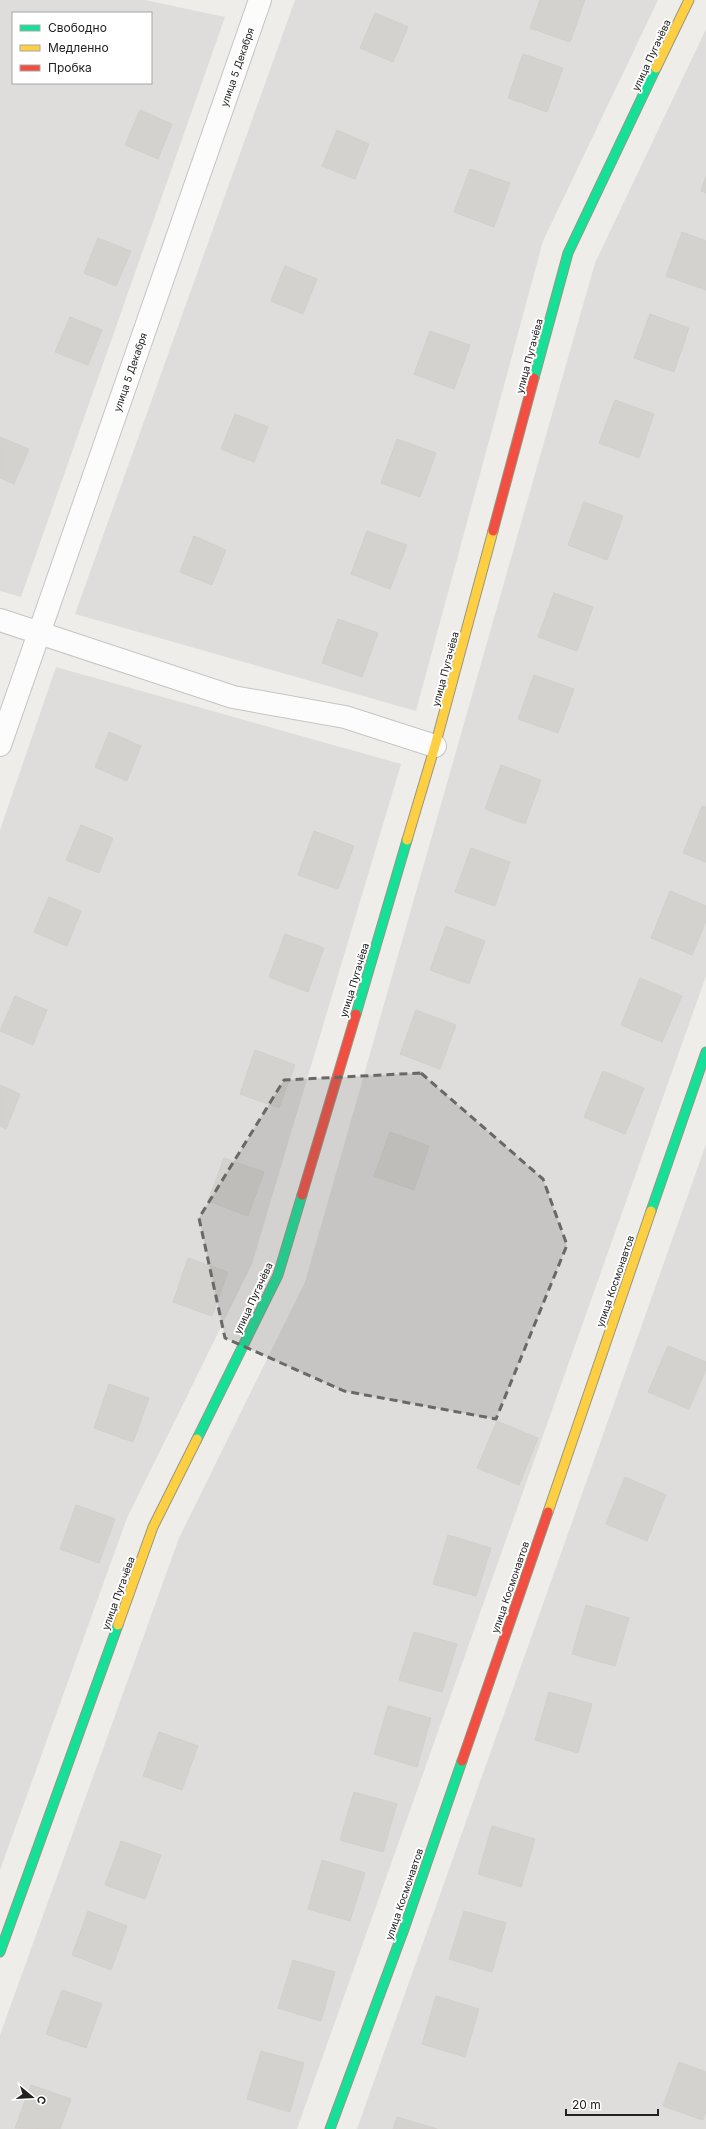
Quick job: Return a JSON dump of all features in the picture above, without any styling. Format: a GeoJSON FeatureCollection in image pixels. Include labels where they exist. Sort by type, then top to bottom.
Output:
{"type":"FeatureCollection","features":[{"type":"Feature","properties":{"kind":"street","name":"улица 5 Декабря"},"geometry":{"type":"LineString","coordinates":[[0,745],[260,0]]}},
{"type":"Feature","properties":{"kind":"street","name":"улица Пугачёва"},"geometry":{"type":"LineString","coordinates":[[0,1952],[154,1527],[278,1274],[435,746],[568,253],[689,0]]}},
{"type":"Feature","properties":{"kind":"street"},"geometry":{"type":"LineString","coordinates":[[0,620],[234,697],[345,717],[435,746]]}},
{"type":"Feature","properties":{"kind":"street","name":"улица Космонавтов"},"geometry":{"type":"LineString","coordinates":[[330,2129],[404,1929],[706,1052]]}},
{"type":"Feature","properties":{"kind":"highlighted area"},"geometry":{"type":"Polygon","coordinates":[[[421,1073],[543,1179],[567,1245],[496,1419],[344,1391],[225,1338],[199,1218],[284,1080],[421,1073]]]}},
{"type":"Feature","properties":{"kind":"shaded area"},"geometry":{"type":"Polygon","coordinates":[[[0,0],[145,0],[225,17],[21,597],[0,591],[0,0]]]}},
{"type":"Feature","properties":{"kind":"shaded area"},"geometry":{"type":"Polygon","coordinates":[[[295,0],[658,0],[543,241],[416,711],[75,614],[295,0]]]}},
{"type":"Feature","properties":{"kind":"shaded area"},"geometry":{"type":"Polygon","coordinates":[[[706,29],[706,976],[297,2129],[0,2129],[0,2035],[179,1538],[305,1282],[595,263],[706,29]]]}},
{"type":"Feature","properties":{"kind":"shaded area"},"geometry":{"type":"Polygon","coordinates":[[[56,667],[401,764],[252,1264],[127,1518],[0,1870],[0,830],[56,667]]]}},
{"type":"Feature","properties":{"kind":"shaded area"},"geometry":{"type":"Polygon","coordinates":[[[706,1144],[706,2129],[357,2129],[706,1144]]]}},
{"type":"Feature","properties":{"kind":"building"},"geometry":{"type":"Polygon","coordinates":[[[540,0],[585,0],[570,42],[530,28],[540,0]]]}},
{"type":"Feature","properties":{"kind":"building"},"geometry":{"type":"Polygon","coordinates":[[[375,13],[408,27],[393,62],[360,48],[375,13]]]}},
{"type":"Feature","properties":{"kind":"building"},"geometry":{"type":"Polygon","coordinates":[[[523,54],[563,68],[547,112],[508,98],[523,54]]]}},
{"type":"Feature","properties":{"kind":"building"},"geometry":{"type":"Polygon","coordinates":[[[140,110],[172,124],[158,159],[125,145],[140,110]]]}},
{"type":"Feature","properties":{"kind":"building"},"geometry":{"type":"Polygon","coordinates":[[[337,130],[369,144],[355,179],[322,166],[337,130]]]}},
{"type":"Feature","properties":{"kind":"building"},"geometry":{"type":"Polygon","coordinates":[[[470,169],[510,183],[494,227],[454,212],[470,169]]]}},
{"type":"Feature","properties":{"kind":"building"},"geometry":{"type":"Polygon","coordinates":[[[706,176],[706,193],[701,191],[706,176]]]}},
{"type":"Feature","properties":{"kind":"building"},"geometry":{"type":"Polygon","coordinates":[[[682,232],[706,241],[706,290],[666,276],[682,232]]]}},
{"type":"Feature","properties":{"kind":"building"},"geometry":{"type":"Polygon","coordinates":[[[98,238],[131,251],[116,286],[84,273],[98,238]]]}},
{"type":"Feature","properties":{"kind":"building"},"geometry":{"type":"Polygon","coordinates":[[[285,266],[317,279],[303,314],[271,301],[285,266]]]}},
{"type":"Feature","properties":{"kind":"building"},"geometry":{"type":"Polygon","coordinates":[[[650,314],[689,328],[674,372],[634,358],[650,314]]]}},
{"type":"Feature","properties":{"kind":"building"},"geometry":{"type":"Polygon","coordinates":[[[70,317],[102,330],[88,365],[55,352],[70,317]]]}},
{"type":"Feature","properties":{"kind":"building"},"geometry":{"type":"Polygon","coordinates":[[[430,331],[470,345],[454,389],[414,374],[430,331]]]}},
{"type":"Feature","properties":{"kind":"building"},"geometry":{"type":"Polygon","coordinates":[[[615,400],[654,414],[639,458],[599,443],[615,400]]]}},
{"type":"Feature","properties":{"kind":"building"},"geometry":{"type":"Polygon","coordinates":[[[235,414],[268,427],[254,462],[221,449],[235,414]]]}},
{"type":"Feature","properties":{"kind":"building"},"geometry":{"type":"Polygon","coordinates":[[[0,437],[29,449],[14,484],[0,478],[0,437]]]}},
{"type":"Feature","properties":{"kind":"building"},"geometry":{"type":"Polygon","coordinates":[[[397,439],[436,453],[420,497],[381,483],[397,439]]]}},
{"type":"Feature","properties":{"kind":"building"},"geometry":{"type":"Polygon","coordinates":[[[584,502],[623,516],[607,560],[568,545],[584,502]]]}},
{"type":"Feature","properties":{"kind":"building"},"geometry":{"type":"Polygon","coordinates":[[[367,531],[407,545],[390,589],[351,574],[367,531]]]}},
{"type":"Feature","properties":{"kind":"building"},"geometry":{"type":"Polygon","coordinates":[[[194,536],[226,550],[212,585],[180,572],[194,536]]]}},
{"type":"Feature","properties":{"kind":"building"},"geometry":{"type":"Polygon","coordinates":[[[554,593],[593,607],[577,651],[538,637],[554,593]]]}},
{"type":"Feature","properties":{"kind":"building"},"geometry":{"type":"Polygon","coordinates":[[[338,619],[378,633],[362,677],[322,663],[338,619]]]}},
{"type":"Feature","properties":{"kind":"building"},"geometry":{"type":"Polygon","coordinates":[[[534,675],[574,689],[558,733],[518,719],[534,675]]]}},
{"type":"Feature","properties":{"kind":"building"},"geometry":{"type":"Polygon","coordinates":[[[109,732],[141,746],[127,781],[95,767],[109,732]]]}},
{"type":"Feature","properties":{"kind":"building"},"geometry":{"type":"Polygon","coordinates":[[[501,765],[541,780],[525,824],[485,809],[501,765]]]}},
{"type":"Feature","properties":{"kind":"building"},"geometry":{"type":"Polygon","coordinates":[[[702,806],[706,807],[706,862],[683,853],[702,806]]]}},
{"type":"Feature","properties":{"kind":"building"},"geometry":{"type":"Polygon","coordinates":[[[81,825],[113,838],[99,873],[66,860],[81,825]]]}},
{"type":"Feature","properties":{"kind":"building"},"geometry":{"type":"Polygon","coordinates":[[[314,831],[354,846],[338,889],[298,875],[314,831]]]}},
{"type":"Feature","properties":{"kind":"building"},"geometry":{"type":"Polygon","coordinates":[[[471,848],[510,862],[495,906],[455,892],[471,848]]]}},
{"type":"Feature","properties":{"kind":"building"},"geometry":{"type":"Polygon","coordinates":[[[670,891],[706,906],[706,921],[692,955],[651,938],[670,891]]]}},
{"type":"Feature","properties":{"kind":"building"},"geometry":{"type":"Polygon","coordinates":[[[49,897],[81,911],[67,946],[34,932],[49,897]]]}},
{"type":"Feature","properties":{"kind":"building"},"geometry":{"type":"Polygon","coordinates":[[[446,926],[485,941],[469,984],[430,970],[446,926]]]}},
{"type":"Feature","properties":{"kind":"building"},"geometry":{"type":"Polygon","coordinates":[[[285,934],[324,948],[308,992],[269,977],[285,934]]]}},
{"type":"Feature","properties":{"kind":"building"},"geometry":{"type":"Polygon","coordinates":[[[640,978],[682,996],[662,1042],[621,1025],[640,978]]]}},
{"type":"Feature","properties":{"kind":"building"},"geometry":{"type":"Polygon","coordinates":[[[15,996],[47,1010],[33,1045],[0,1031],[15,996]]]}},
{"type":"Feature","properties":{"kind":"building"},"geometry":{"type":"Polygon","coordinates":[[[416,1010],[456,1025],[440,1069],[400,1054],[416,1010]]]}},
{"type":"Feature","properties":{"kind":"building"},"geometry":{"type":"Polygon","coordinates":[[[255,1050],[295,1065],[279,1108],[240,1094],[255,1050]]]}},
{"type":"Feature","properties":{"kind":"building"},"geometry":{"type":"Polygon","coordinates":[[[603,1071],[644,1088],[625,1134],[584,1117],[603,1071]]]}},
{"type":"Feature","properties":{"kind":"building"},"geometry":{"type":"Polygon","coordinates":[[[0,1085],[20,1094],[6,1129],[0,1126],[0,1085]]]}},
{"type":"Feature","properties":{"kind":"building"},"geometry":{"type":"Polygon","coordinates":[[[390,1132],[429,1146],[414,1190],[374,1176],[390,1132]]]}},
{"type":"Feature","properties":{"kind":"building"},"geometry":{"type":"Polygon","coordinates":[[[224,1158],[264,1172],[248,1216],[208,1201],[224,1158]]]}},
{"type":"Feature","properties":{"kind":"building"},"geometry":{"type":"Polygon","coordinates":[[[188,1258],[228,1272],[212,1316],[173,1302],[188,1258]]]}},
{"type":"Feature","properties":{"kind":"building"},"geometry":{"type":"Polygon","coordinates":[[[668,1346],[706,1362],[706,1369],[689,1409],[648,1392],[668,1346]]]}},
{"type":"Feature","properties":{"kind":"building"},"geometry":{"type":"Polygon","coordinates":[[[109,1384],[149,1398],[133,1442],[94,1428],[109,1384]]]}},
{"type":"Feature","properties":{"kind":"building"},"geometry":{"type":"Polygon","coordinates":[[[497,1421],[538,1438],[519,1485],[477,1468],[497,1421]]]}},
{"type":"Feature","properties":{"kind":"building"},"geometry":{"type":"Polygon","coordinates":[[[625,1477],[666,1495],[647,1541],[606,1524],[625,1477]]]}},
{"type":"Feature","properties":{"kind":"building"},"geometry":{"type":"Polygon","coordinates":[[[76,1505],[115,1519],[99,1563],[60,1549],[76,1505]]]}},
{"type":"Feature","properties":{"kind":"building"},"geometry":{"type":"Polygon","coordinates":[[[448,1535],[491,1548],[476,1596],[433,1584],[448,1535]]]}},
{"type":"Feature","properties":{"kind":"building"},"geometry":{"type":"Polygon","coordinates":[[[586,1605],[629,1618],[615,1666],[572,1654],[586,1605]]]}},
{"type":"Feature","properties":{"kind":"building"},"geometry":{"type":"Polygon","coordinates":[[[414,1632],[457,1644],[442,1692],[399,1680],[414,1632]]]}},
{"type":"Feature","properties":{"kind":"building"},"geometry":{"type":"Polygon","coordinates":[[[549,1692],[592,1704],[578,1753],[535,1740],[549,1692]]]}},
{"type":"Feature","properties":{"kind":"building"},"geometry":{"type":"Polygon","coordinates":[[[388,1706],[431,1718],[417,1767],[374,1754],[388,1706]]]}},
{"type":"Feature","properties":{"kind":"building"},"geometry":{"type":"Polygon","coordinates":[[[159,1732],[198,1746],[182,1790],[143,1776],[159,1732]]]}},
{"type":"Feature","properties":{"kind":"building"},"geometry":{"type":"Polygon","coordinates":[[[354,1792],[397,1804],[383,1852],[340,1840],[354,1792]]]}},
{"type":"Feature","properties":{"kind":"building"},"geometry":{"type":"Polygon","coordinates":[[[492,1826],[535,1839],[521,1887],[478,1874],[492,1826]]]}},
{"type":"Feature","properties":{"kind":"building"},"geometry":{"type":"Polygon","coordinates":[[[121,1841],[161,1855],[145,1899],[105,1885],[121,1841]]]}},
{"type":"Feature","properties":{"kind":"building"},"geometry":{"type":"Polygon","coordinates":[[[322,1860],[365,1873],[350,1921],[308,1909],[322,1860]]]}},
{"type":"Feature","properties":{"kind":"building"},"geometry":{"type":"Polygon","coordinates":[[[88,1911],[127,1926],[111,1970],[72,1955],[88,1911]]]}},
{"type":"Feature","properties":{"kind":"building"},"geometry":{"type":"Polygon","coordinates":[[[464,1911],[506,1923],[492,1972],[449,1959],[464,1911]]]}},
{"type":"Feature","properties":{"kind":"building"},"geometry":{"type":"Polygon","coordinates":[[[293,1960],[335,1972],[321,2021],[278,2008],[293,1960]]]}},
{"type":"Feature","properties":{"kind":"building"},"geometry":{"type":"Polygon","coordinates":[[[62,1990],[102,2004],[86,2048],[46,2034],[62,1990]]]}},
{"type":"Feature","properties":{"kind":"building"},"geometry":{"type":"Polygon","coordinates":[[[436,1996],[479,2009],[465,2057],[422,2044],[436,1996]]]}},
{"type":"Feature","properties":{"kind":"building"},"geometry":{"type":"Polygon","coordinates":[[[261,2051],[304,2063],[290,2112],[247,2099],[261,2051]]]}},
{"type":"Feature","properties":{"kind":"building"},"geometry":{"type":"Polygon","coordinates":[[[679,2062],[706,2072],[706,2111],[703,2120],[663,2106],[679,2062]]]}},
{"type":"Feature","properties":{"kind":"building"},"geometry":{"type":"Polygon","coordinates":[[[31,2085],[71,2099],[60,2129],[15,2128],[31,2085]]]}},
{"type":"Feature","properties":{"kind":"building"},"geometry":{"type":"Polygon","coordinates":[[[397,2117],[437,2129],[393,2129],[397,2117]]]}},
{"type":"Feature","properties":{"kind":"traffic: fast"},"geometry":{"type":"LineString","coordinates":[[534,378],[568,253],[656,68]]}},
{"type":"Feature","properties":{"kind":"traffic: fast"},"geometry":{"type":"LineString","coordinates":[[356,1014],[407,840]]}},
{"type":"Feature","properties":{"kind":"traffic: fast"},"geometry":{"type":"LineString","coordinates":[[651,1211],[706,1052]]}},
{"type":"Feature","properties":{"kind":"traffic: fast"},"geometry":{"type":"LineString","coordinates":[[197,1439],[278,1275],[302,1195]]}},
{"type":"Feature","properties":{"kind":"traffic: fast"},"geometry":{"type":"LineString","coordinates":[[0,1952],[118,1625]]}},
{"type":"Feature","properties":{"kind":"traffic: fast"},"geometry":{"type":"LineString","coordinates":[[330,2129],[404,1929],[462,1761]]}},
{"type":"Feature","properties":{"kind":"traffic: slow"},"geometry":{"type":"LineString","coordinates":[[656,68],[689,0]]}},
{"type":"Feature","properties":{"kind":"traffic: slow"},"geometry":{"type":"LineString","coordinates":[[407,840],[435,746],[493,531]]}},
{"type":"Feature","properties":{"kind":"traffic: slow"},"geometry":{"type":"LineString","coordinates":[[548,1512],[651,1211]]}},
{"type":"Feature","properties":{"kind":"traffic: slow"},"geometry":{"type":"LineString","coordinates":[[118,1625],[153,1527],[197,1439]]}},
{"type":"Feature","properties":{"kind":"traffic: jam"},"geometry":{"type":"LineString","coordinates":[[493,531],[534,378]]}},
{"type":"Feature","properties":{"kind":"traffic: jam"},"geometry":{"type":"LineString","coordinates":[[302,1195],[356,1014]]}},
{"type":"Feature","properties":{"kind":"traffic: jam"},"geometry":{"type":"LineString","coordinates":[[462,1761],[548,1512]]}}]}
